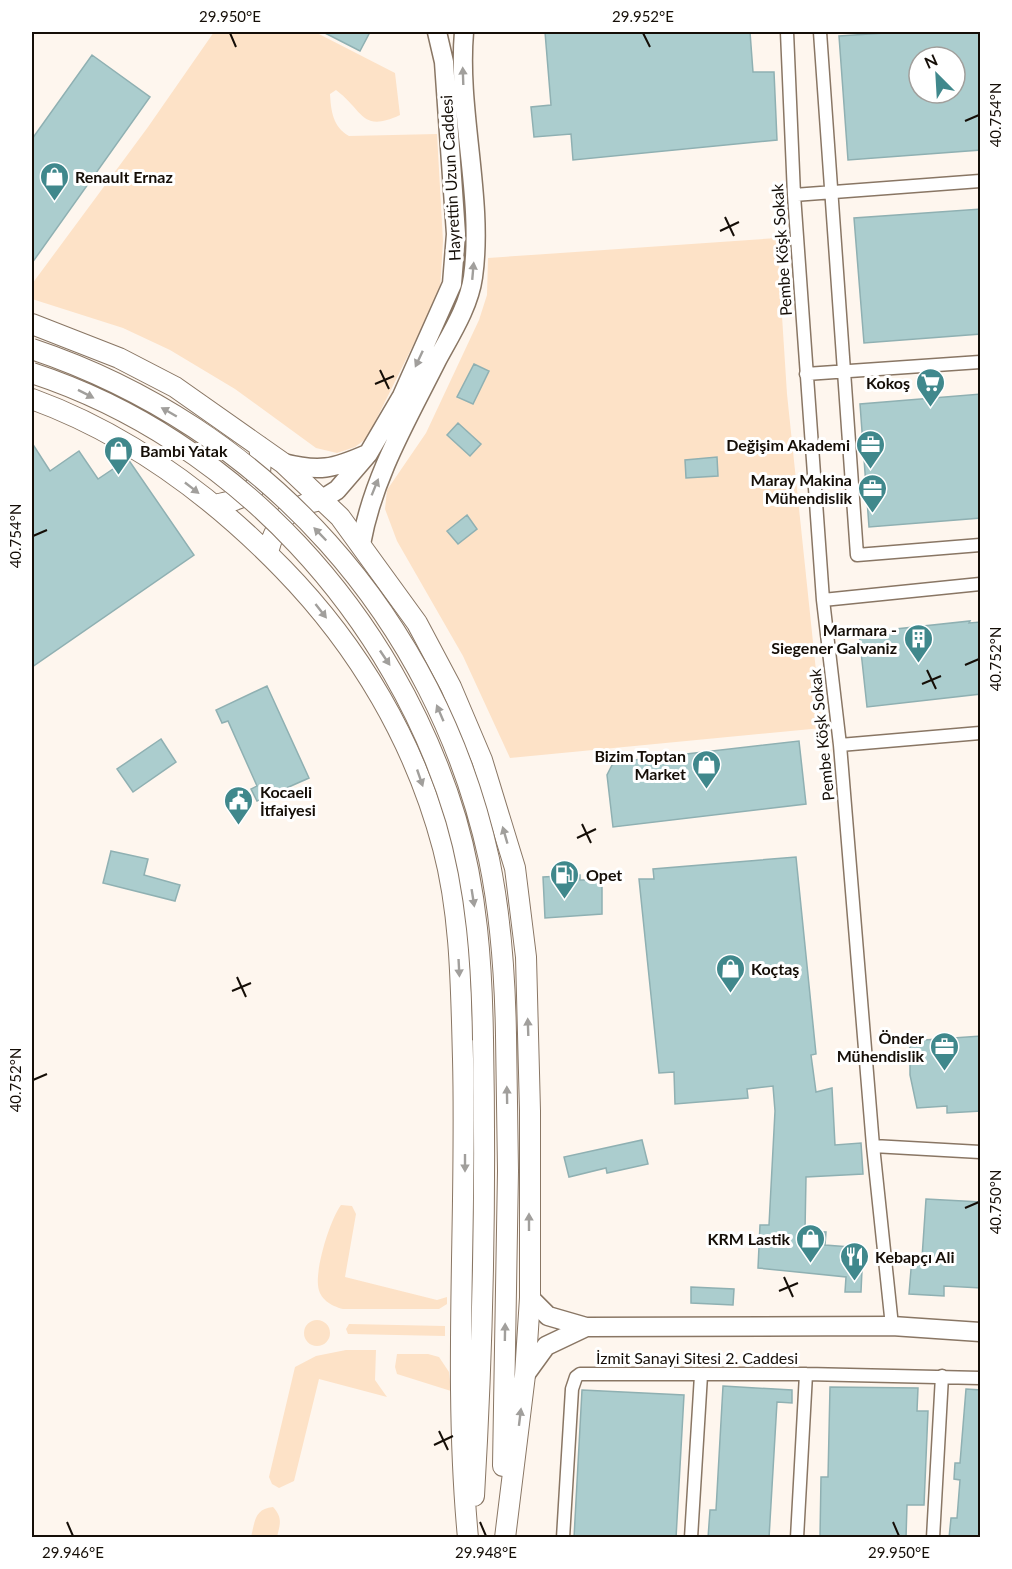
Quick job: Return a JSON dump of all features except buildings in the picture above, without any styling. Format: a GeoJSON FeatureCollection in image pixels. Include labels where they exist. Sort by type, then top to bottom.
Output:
{"type":"FeatureCollection","features":[{"type":"Feature","properties":{"kind":"main road"},"geometry":{"type":"LineString","coordinates":[[32,324],[118,358],[175,387],[283,463],[340,517],[417,623],[452,687],[482,760],[515,868],[526,957],[530,1111],[530,1298],[525,1375],[503,1538]]}},
{"type":"Feature","properties":{"kind":"main road"},"geometry":{"type":"LineString","coordinates":[[32,349],[73,363],[137,393],[196,427],[241,460],[288,501],[327,541],[368,590],[402,640],[429,689],[457,752],[476,809],[499,915],[505,983],[508,1171],[503,1538]]}},
{"type":"Feature","properties":{"kind":"main road"},"geometry":{"type":"LineString","coordinates":[[32,373],[71,386],[126,413],[174,441],[219,473],[279,525],[310,556],[349,605],[396,675],[430,743],[456,820],[474,898],[482,976],[486,1182],[481,1376],[470,1538]]}},
{"type":"Feature","properties":{"kind":"main road"},"geometry":{"type":"LineString","coordinates":[[32,399],[109,433],[159,463],[214,505],[268,552],[302,586],[348,644],[387,706],[419,772],[443,849],[457,928],[465,1156],[460,1360],[462,1472],[470,1538]]}},
{"type":"Feature","properties":{"kind":"main road"},"geometry":{"type":"LineString","coordinates":[[214,505],[237,501],[255,488],[263,469],[259,446]]}},
{"type":"Feature","properties":{"kind":"main road"},"geometry":{"type":"LineString","coordinates":[[268,552],[273,533],[287,513],[304,503],[321,500]]}},
{"type":"Feature","properties":{"kind":"main road"},"geometry":{"type":"LineString","coordinates":[[302,586],[317,586],[340,576],[356,563],[361,544]]}},
{"type":"Feature","properties":{"kind":"main road"},"geometry":{"type":"LineString","coordinates":[[348,644],[353,628],[371,615],[393,611],[417,623]]}},
{"type":"Feature","properties":{"kind":"street","name":"Hayrettin Uzun Caddesi"},"geometry":{"type":"LineString","coordinates":[[321,500],[337,490],[368,454],[402,396],[452,284],[456,234],[444,62],[437,32]]}},
{"type":"Feature","properties":{"kind":"street"},"geometry":{"type":"LineString","coordinates":[[361,544],[372,495],[388,457],[455,326],[473,278],[474,211],[463,75],[464,32]]}},
{"type":"Feature","properties":{"kind":"street","name":"Pembe Köşk Sokak"},"geometry":{"type":"LineString","coordinates":[[787,32],[794,195],[823,600],[840,745],[873,1146],[892,1326]]}},
{"type":"Feature","properties":{"kind":"street"},"geometry":{"type":"LineString","coordinates":[[820,32],[857,555],[981,545]]}},
{"type":"Feature","properties":{"kind":"street"},"geometry":{"type":"LineString","coordinates":[[794,195],[981,181]]}},
{"type":"Feature","properties":{"kind":"street"},"geometry":{"type":"LineString","coordinates":[[806,374],[981,363]]}},
{"type":"Feature","properties":{"kind":"street"},"geometry":{"type":"LineString","coordinates":[[283,463],[309,469],[325,469],[368,454]]}},
{"type":"Feature","properties":{"kind":"street"},"geometry":{"type":"LineString","coordinates":[[823,600],[981,584]]}},
{"type":"Feature","properties":{"kind":"street"},"geometry":{"type":"LineString","coordinates":[[840,745],[981,733]]}},
{"type":"Feature","properties":{"kind":"street"},"geometry":{"type":"LineString","coordinates":[[873,1146],[981,1152]]}},
{"type":"Feature","properties":{"kind":"street"},"geometry":{"type":"LineString","coordinates":[[530,1298],[548,1316],[586,1327],[892,1326],[981,1332]]}},
{"type":"Feature","properties":{"kind":"street"},"geometry":{"type":"LineString","coordinates":[[525,1375],[546,1346],[586,1327]]}},
{"type":"Feature","properties":{"kind":"street","name":"İzmit Sanayi Sitesi 2. Caddesi"},"geometry":{"type":"LineString","coordinates":[[563,1538],[572,1389],[576,1377],[588,1373],[981,1378]]}},
{"type":"Feature","properties":{"kind":"street"},"geometry":{"type":"LineString","coordinates":[[796,1538],[806,1374]]}},
{"type":"Feature","properties":{"kind":"street"},"geometry":{"type":"LineString","coordinates":[[691,1538],[701,1375]]}},
{"type":"Feature","properties":{"kind":"street"},"geometry":{"type":"LineString","coordinates":[[933,1538],[942,1376]]}},
{"type":"Feature","properties":{"kind":"shaded area"},"geometry":{"type":"Polygon","coordinates":[[[214,32],[315,32],[395,73],[400,115],[377,122],[370,121],[336,90],[330,94],[334,118],[339,128],[349,136],[437,134],[443,241],[440,291],[367,438],[355,447],[337,453],[316,448],[235,389],[170,350],[123,328],[32,299],[32,284],[148,127],[214,32]]]}},
{"type":"Feature","properties":{"kind":"shaded area"},"geometry":{"type":"Polygon","coordinates":[[[777,238],[787,394],[822,728],[510,758],[463,656],[397,541],[385,509],[387,490],[426,433],[479,320],[487,295],[488,258],[777,238]]]}},
{"type":"Feature","properties":{"kind":"shaded area"},"geometry":{"type":"Polygon","coordinates":[[[341,1205],[352,1206],[356,1214],[345,1277],[437,1300],[447,1297],[447,1304],[439,1309],[343,1309],[326,1301],[319,1290],[319,1267],[328,1232],[341,1205]]]}},
{"type":"Feature","properties":{"kind":"shaded area"},"geometry":{"type":"Polygon","coordinates":[[[317,1320],[326,1324],[330,1333],[326,1342],[317,1346],[308,1342],[304,1333],[308,1324],[317,1320]]]}},
{"type":"Feature","properties":{"kind":"shaded area"},"geometry":{"type":"Polygon","coordinates":[[[349,1324],[445,1326],[445,1336],[348,1334],[346,1329],[349,1324]]]}},
{"type":"Feature","properties":{"kind":"shaded area"},"geometry":{"type":"Polygon","coordinates":[[[346,1350],[376,1350],[375,1380],[387,1397],[319,1379],[294,1481],[279,1488],[272,1484],[269,1477],[295,1367],[316,1356],[346,1350]]]}},
{"type":"Feature","properties":{"kind":"shaded area"},"geometry":{"type":"Polygon","coordinates":[[[397,1354],[428,1354],[439,1357],[449,1372],[451,1391],[397,1374],[395,1367],[397,1354]]]}},
{"type":"Feature","properties":{"kind":"shaded area"},"geometry":{"type":"Polygon","coordinates":[[[273,1507],[280,1525],[277,1537],[251,1537],[256,1517],[262,1510],[273,1507]]]}},
{"type":"Feature","properties":{"kind":"place","name":"Renault Ernaz"},"geometry":{"type":"Point","coordinates":[54,202]}},
{"type":"Feature","properties":{"kind":"place","name":"Kokoş"},"geometry":{"type":"Point","coordinates":[931,408]}},
{"type":"Feature","properties":{"kind":"place","name":"Değişim Akademi"},"geometry":{"type":"Point","coordinates":[871,470]}},
{"type":"Feature","properties":{"kind":"place","name":"Bambi Yatak"},"geometry":{"type":"Point","coordinates":[119,476]}},
{"type":"Feature","properties":{"kind":"place","name":"Maray Makina Mühendislik"},"geometry":{"type":"Point","coordinates":[873,514]}},
{"type":"Feature","properties":{"kind":"place","name":"Marmara - Siegener Galvaniz"},"geometry":{"type":"Point","coordinates":[918,664]}},
{"type":"Feature","properties":{"kind":"place","name":"Bizim Toptan Market"},"geometry":{"type":"Point","coordinates":[707,790]}},
{"type":"Feature","properties":{"kind":"place","name":"Kocaeli İtfaiyesi"},"geometry":{"type":"Point","coordinates":[239,826]}},
{"type":"Feature","properties":{"kind":"place","name":"Opet"},"geometry":{"type":"Point","coordinates":[565,900]}},
{"type":"Feature","properties":{"kind":"place","name":"Koçtaş"},"geometry":{"type":"Point","coordinates":[730,994]}},
{"type":"Feature","properties":{"kind":"place","name":"Önder Mühendislik"},"geometry":{"type":"Point","coordinates":[945,1072]}},
{"type":"Feature","properties":{"kind":"place","name":"KRM Lastik"},"geometry":{"type":"Point","coordinates":[811,1264]}},
{"type":"Feature","properties":{"kind":"place","name":"Kebapçı Ali"},"geometry":{"type":"Point","coordinates":[854,1282]}}]}
